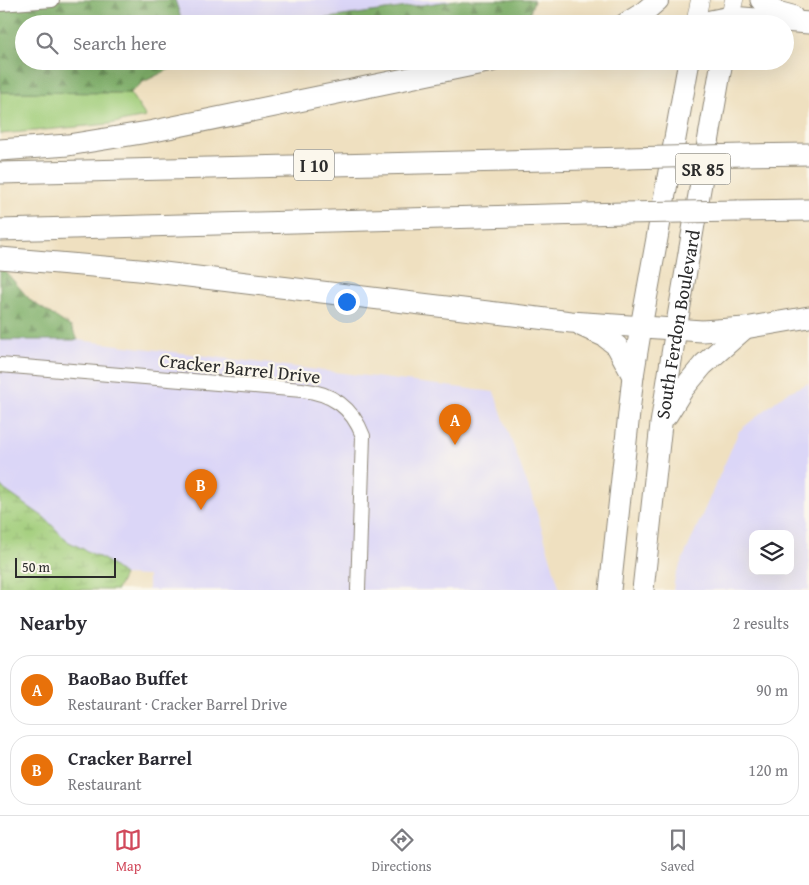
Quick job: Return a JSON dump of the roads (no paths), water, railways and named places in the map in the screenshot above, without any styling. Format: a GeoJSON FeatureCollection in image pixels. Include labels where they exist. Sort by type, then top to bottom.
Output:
{"type":"FeatureCollection","features":[{"type":"Feature","properties":{"kind":"highway"},"geometry":{"type":"LineString","coordinates":[[640,15],[658,0]]}},
{"type":"Feature","properties":{"kind":"highway"},"geometry":{"type":"LineString","coordinates":[[761,0],[777,12],[787,15]]}},
{"type":"Feature","properties":{"kind":"highway"},"geometry":{"type":"LineString","coordinates":[[794,17],[809,22]]}},
{"type":"Feature","properties":{"kind":"highway"},"geometry":{"type":"LineString","coordinates":[[794,20],[809,22]]}},
{"type":"Feature","properties":{"kind":"highway"},"geometry":{"type":"LineString","coordinates":[[0,150],[68,146],[154,131],[449,70]]}},
{"type":"Feature","properties":{"kind":"highway","name":"South Ferdon Boulevard"},"geometry":{"type":"LineString","coordinates":[[610,590],[633,376],[686,70]]}},
{"type":"Feature","properties":{"kind":"highway","name":"South Ferdon Boulevard"},"geometry":{"type":"LineString","coordinates":[[643,590],[662,424],[676,329],[720,70]]}},
{"type":"Feature","properties":{"kind":"highway","name":"I 10"},"geometry":{"type":"LineString","coordinates":[[0,173],[809,154]]}},
{"type":"Feature","properties":{"kind":"highway"},"geometry":{"type":"LineString","coordinates":[[0,230],[738,210],[809,210]]}},
{"type":"Feature","properties":{"kind":"highway"},"geometry":{"type":"LineString","coordinates":[[0,258],[148,271],[571,322],[702,331],[745,328],[809,317]]}},
{"type":"Feature","properties":{"kind":"highway"},"geometry":{"type":"LineString","coordinates":[[571,322],[604,336],[617,346],[633,376]]}},
{"type":"Feature","properties":{"kind":"highway"},"geometry":{"type":"LineString","coordinates":[[662,424],[683,389],[703,365],[745,328]]}},
{"type":"Feature","properties":{"kind":"main road"},"geometry":{"type":"LineString","coordinates":[[698,15],[700,0]]}},
{"type":"Feature","properties":{"kind":"street"},"geometry":{"type":"LineString","coordinates":[[0,4],[52,0]]}},
{"type":"Feature","properties":{"kind":"street","name":"Cracker Barrel Drive"},"geometry":{"type":"LineString","coordinates":[[0,365],[316,391],[340,402],[350,412],[363,436],[358,590]]}},
{"type":"Feature","properties":{"kind":"place","name":"BaoBao Buffet"},"geometry":{"type":"Point","coordinates":[455,445]}},
{"type":"Feature","properties":{"kind":"place","name":"Cracker Barrel"},"geometry":{"type":"Point","coordinates":[201,510]}}]}
